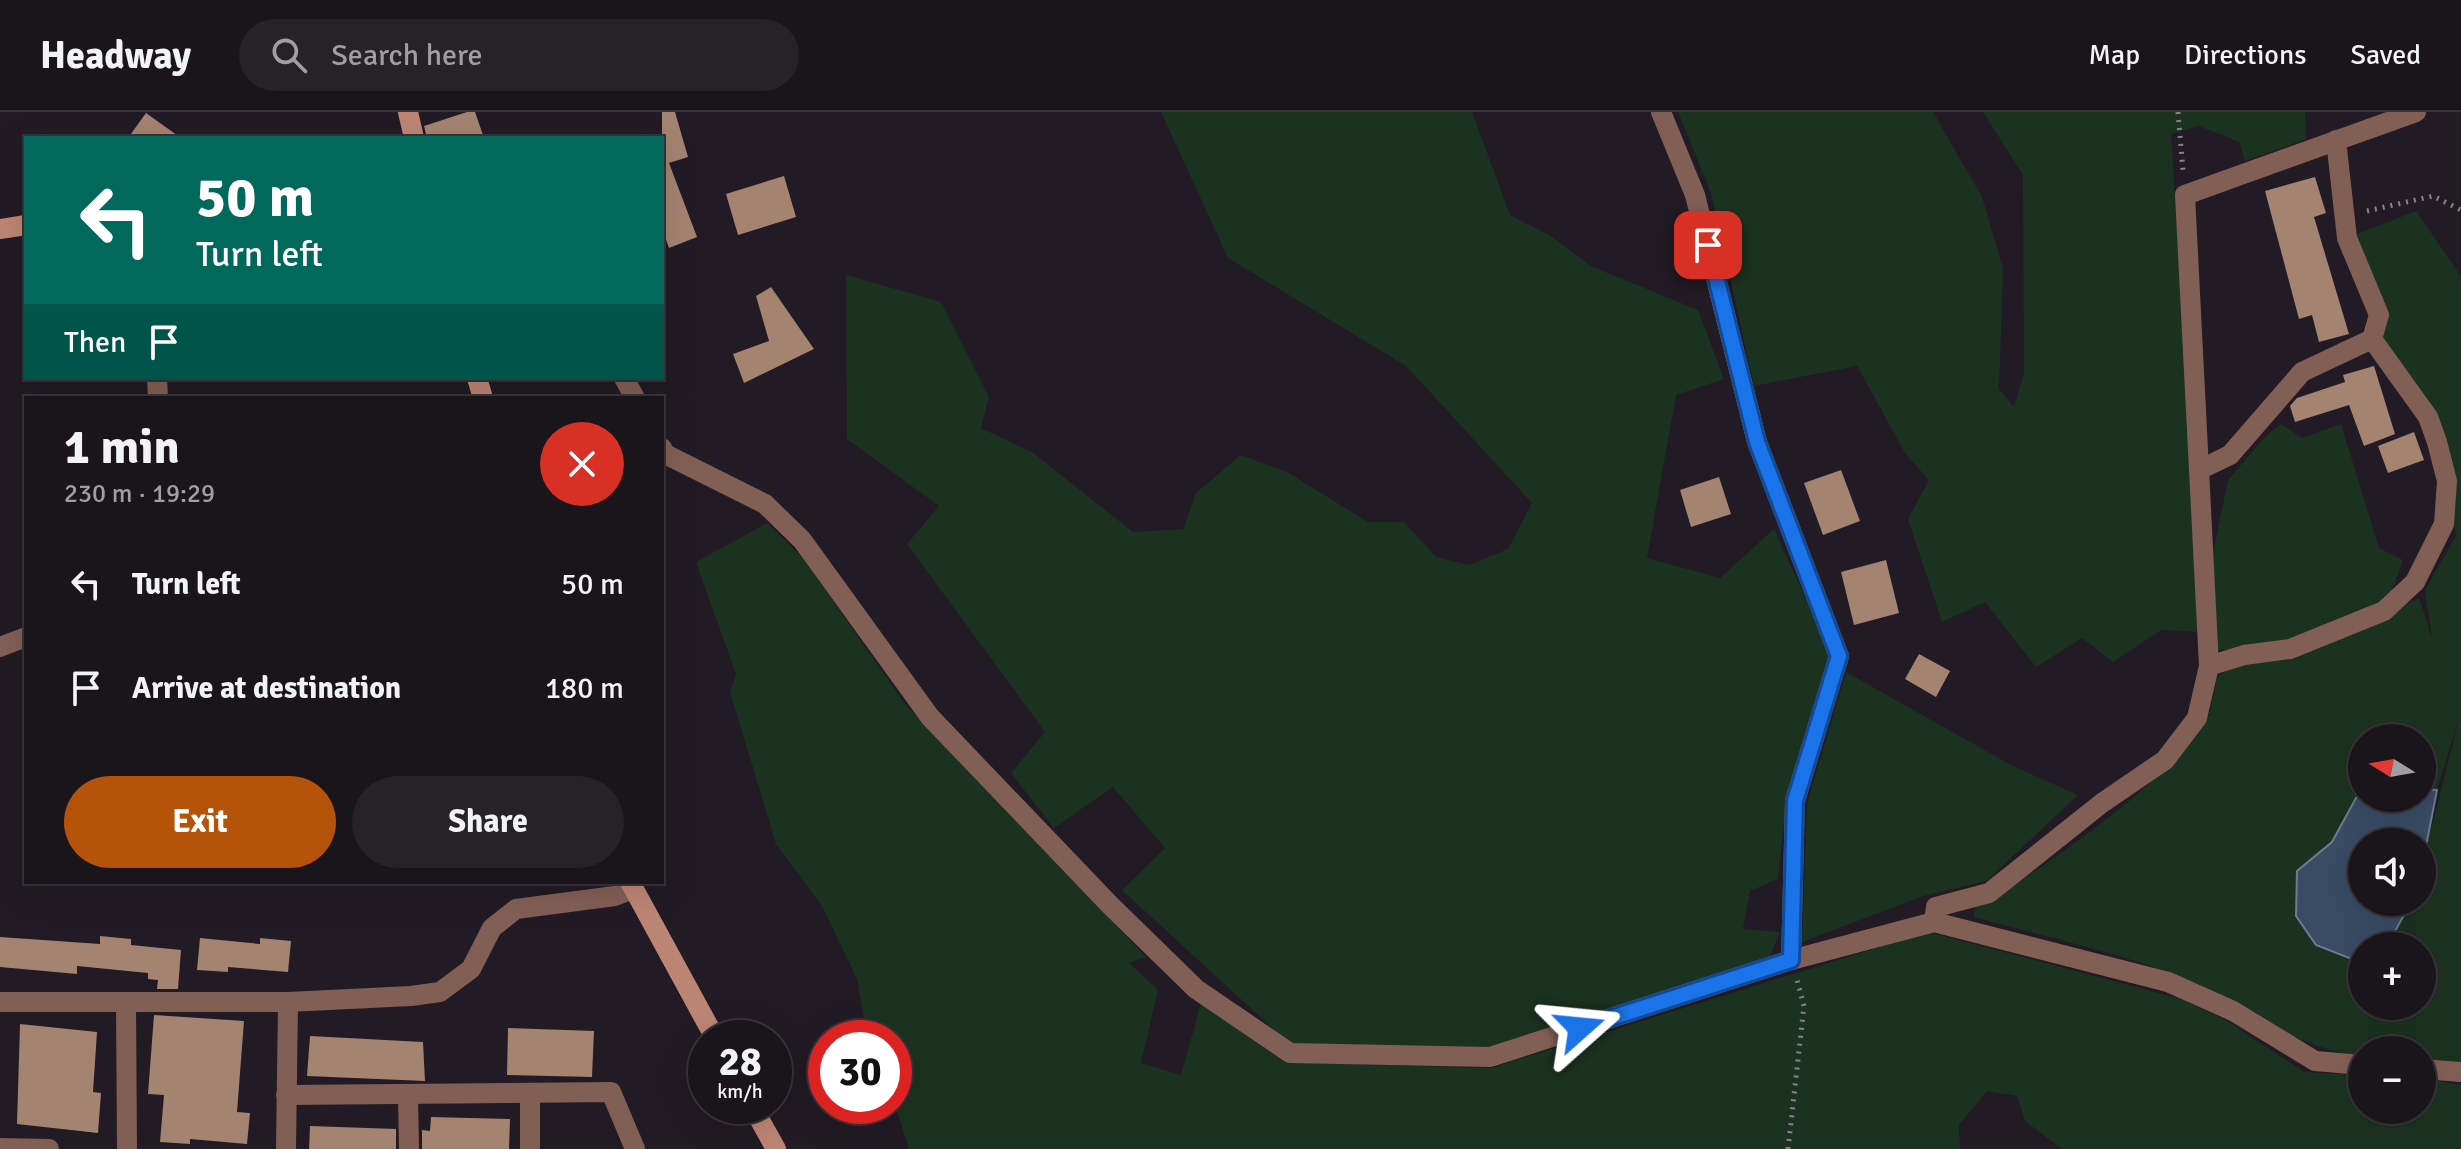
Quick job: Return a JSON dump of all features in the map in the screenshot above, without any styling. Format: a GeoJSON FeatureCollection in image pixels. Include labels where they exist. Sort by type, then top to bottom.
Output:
{"type":"FeatureCollection","features":[{"type":"Feature","properties":{"kind":"street"},"geometry":{"type":"LineString","coordinates":[[408,112],[414,136]]}},
{"type":"Feature","properties":{"kind":"street"},"geometry":{"type":"LineString","coordinates":[[1661,112],[1695,195],[1757,442],[1839,656],[1795,801],[1791,960]]}},
{"type":"Feature","properties":{"kind":"street"},"geometry":{"type":"LineString","coordinates":[[1934,922],[1936,907],[1989,893],[2102,803],[2165,760],[2197,718],[2209,666],[2185,195],[2416,112]]}},
{"type":"Feature","properties":{"kind":"street"},"geometry":{"type":"LineString","coordinates":[[2201,469],[2230,455],[2302,372],[2372,339],[2379,315],[2347,238],[2336,140]]}},
{"type":"Feature","properties":{"kind":"street"},"geometry":{"type":"LineString","coordinates":[[0,229],[24,225]]}},
{"type":"Feature","properties":{"kind":"street"},"geometry":{"type":"LineString","coordinates":[[2209,666],[2244,655],[2290,649],[2384,611],[2415,582],[2444,524],[2447,481],[2428,417],[2372,339]]}},
{"type":"Feature","properties":{"kind":"street"},"geometry":{"type":"LineString","coordinates":[[664,452],[765,504],[802,540],[930,717],[1099,894],[1196,989],[1290,1053],[1490,1057],[1791,960],[1934,922],[2168,982],[2233,1011],[2315,1061],[2348,1064]]}},
{"type":"Feature","properties":{"kind":"street"},"geometry":{"type":"LineString","coordinates":[[0,647],[24,638]]}},
{"type":"Feature","properties":{"kind":"street"},"geometry":{"type":"LineString","coordinates":[[0,1002],[288,1002],[440,992],[471,969],[492,928],[516,909],[615,896],[631,886],[705,1020]]}},
{"type":"Feature","properties":{"kind":"street"},"geometry":{"type":"LineString","coordinates":[[286,1149],[288,1002]]}},
{"type":"Feature","properties":{"kind":"street"},"geometry":{"type":"LineString","coordinates":[[126,1003],[127,1149]]}},
{"type":"Feature","properties":{"kind":"street"},"geometry":{"type":"LineString","coordinates":[[2436,1070],[2461,1072]]}},
{"type":"Feature","properties":{"kind":"street"},"geometry":{"type":"LineString","coordinates":[[286,1095],[611,1092],[635,1149]]}},
{"type":"Feature","properties":{"kind":"street"},"geometry":{"type":"LineString","coordinates":[[530,1093],[530,1149]]}},
{"type":"Feature","properties":{"kind":"street"},"geometry":{"type":"LineString","coordinates":[[408,1094],[409,1149]]}},
{"type":"Feature","properties":{"kind":"street"},"geometry":{"type":"LineString","coordinates":[[762,1124],[776,1149]]}},
{"type":"Feature","properties":{"kind":"street"},"geometry":{"type":"LineString","coordinates":[[0,1148],[49,1149]]}},
{"type":"Feature","properties":{"kind":"path"},"geometry":{"type":"LineString","coordinates":[[2178,112],[2185,195]]}},
{"type":"Feature","properties":{"kind":"path"},"geometry":{"type":"LineString","coordinates":[[2344,218],[2433,196],[2461,210]]}},
{"type":"Feature","properties":{"kind":"path"},"geometry":{"type":"LineString","coordinates":[[1788,1149],[1804,1006],[1791,960]]}},
{"type":"Feature","properties":{"kind":"green space"},"geometry":{"type":"Polygon","coordinates":[[[1161,112],[1472,112],[1510,215],[1551,236],[1591,266],[1698,310],[1724,379],[1676,395],[1647,558],[1720,578],[1774,529],[1831,654],[1786,803],[1778,879],[1750,891],[1743,929],[1780,932],[1767,963],[1487,1049],[1292,1046],[1122,890],[1165,848],[1113,787],[1054,828],[1011,773],[1045,732],[907,544],[939,506],[847,439],[846,275],[941,302],[989,397],[981,428],[1032,452],[1133,532],[1183,529],[1196,493],[1241,455],[1287,472],[1368,522],[1404,522],[1436,557],[1469,565],[1508,549],[1532,503],[1406,366],[1228,258],[1161,112]]]}},
{"type":"Feature","properties":{"kind":"green space"},"geometry":{"type":"Polygon","coordinates":[[[1678,112],[1933,112],[1982,197],[2003,268],[1999,389],[2014,407],[2024,373],[2023,175],[1983,112],[2305,112],[2306,139],[2245,161],[2239,142],[2199,126],[2171,134],[2192,471],[2197,632],[2161,630],[2113,662],[2082,638],[2036,667],[1985,602],[1942,622],[1908,519],[1929,480],[1905,453],[1857,366],[1754,386],[1711,193],[1678,112]]]}},
{"type":"Feature","properties":{"kind":"green space"},"geometry":{"type":"Polygon","coordinates":[[[2416,211],[2461,276],[2461,1062],[2436,1060],[2436,1036],[2348,1036],[2348,1054],[2337,1052],[2285,1032],[2156,968],[1974,917],[1975,907],[2066,850],[2168,767],[2207,719],[2217,677],[2265,652],[2369,619],[2419,598],[2432,638],[2425,590],[2456,536],[2436,422],[2372,339],[2379,315],[2347,238],[2416,211]]]}},
{"type":"Feature","properties":{"kind":"green space"},"geometry":{"type":"Polygon","coordinates":[[[2281,424],[2302,438],[2341,424],[2379,548],[2403,560],[2390,596],[2380,609],[2284,644],[2215,650],[2211,563],[2228,480],[2265,437],[2281,424]]]}},
{"type":"Feature","properties":{"kind":"green space"},"geometry":{"type":"Polygon","coordinates":[[[767,523],[802,557],[905,704],[1146,957],[1129,963],[1158,990],[1141,1063],[1181,1075],[1201,1003],[1284,1062],[1491,1068],[1928,932],[2178,998],[2224,1019],[2304,1072],[2348,1074],[2348,1124],[2436,1124],[2436,1081],[2461,1085],[2461,1149],[2062,1149],[2025,1121],[2017,1096],[1987,1091],[1959,1125],[1960,1149],[909,1149],[901,1124],[912,1124],[912,1020],[864,1020],[857,979],[822,906],[776,844],[730,692],[736,674],[696,562],[767,523]]]}},
{"type":"Feature","properties":{"kind":"green space"},"geometry":{"type":"Polygon","coordinates":[[[1846,672],[2011,765],[2078,795],[1986,881],[1923,896],[1802,942],[1807,803],[1846,672]]]}},
{"type":"Feature","properties":{"kind":"water"},"geometry":{"type":"Polygon","coordinates":[[[2348,812],[2433,812],[2430,828],[2348,828],[2348,916],[2403,916],[2395,932],[2348,932],[2348,958],[2316,945],[2296,916],[2297,871],[2332,842],[2348,812]]]}},
{"type":"Feature","properties":{"kind":"building"},"geometry":{"type":"Polygon","coordinates":[[[475,112],[483,136],[426,136],[424,126],[475,112]]]}},
{"type":"Feature","properties":{"kind":"building"},"geometry":{"type":"Polygon","coordinates":[[[662,112],[675,112],[688,157],[669,163],[697,237],[669,248],[664,234],[662,112]]]}},
{"type":"Feature","properties":{"kind":"building"},"geometry":{"type":"Polygon","coordinates":[[[146,113],[178,136],[129,136],[146,113]]]}},
{"type":"Feature","properties":{"kind":"building"},"geometry":{"type":"Polygon","coordinates":[[[784,176],[796,217],[738,235],[726,194],[784,176]]]}},
{"type":"Feature","properties":{"kind":"building"},"geometry":{"type":"Polygon","coordinates":[[[2315,177],[2326,213],[2314,217],[2349,334],[2319,342],[2312,315],[2299,319],[2265,191],[2315,177]]]}},
{"type":"Feature","properties":{"kind":"building"},"geometry":{"type":"Polygon","coordinates":[[[771,287],[814,349],[744,383],[733,354],[769,341],[756,296],[771,287]]]}},
{"type":"Feature","properties":{"kind":"building"},"geometry":{"type":"Polygon","coordinates":[[[2374,366],[2395,434],[2364,446],[2349,405],[2295,422],[2290,406],[2297,398],[2345,382],[2343,375],[2374,366]]]}},
{"type":"Feature","properties":{"kind":"building"},"geometry":{"type":"Polygon","coordinates":[[[2414,432],[2424,460],[2388,473],[2378,446],[2414,432]]]}},
{"type":"Feature","properties":{"kind":"building"},"geometry":{"type":"Polygon","coordinates":[[[1841,470],[1860,521],[1823,535],[1804,483],[1841,470]]]}},
{"type":"Feature","properties":{"kind":"building"},"geometry":{"type":"Polygon","coordinates":[[[1719,477],[1731,514],[1691,527],[1680,490],[1719,477]]]}},
{"type":"Feature","properties":{"kind":"building"},"geometry":{"type":"Polygon","coordinates":[[[1886,560],[1899,613],[1854,625],[1841,572],[1886,560]]]}},
{"type":"Feature","properties":{"kind":"building"},"geometry":{"type":"Polygon","coordinates":[[[1919,654],[1950,671],[1936,697],[1905,679],[1919,654]]]}},
{"type":"Feature","properties":{"kind":"building"},"geometry":{"type":"Polygon","coordinates":[[[100,936],[131,939],[131,945],[181,950],[178,989],[157,989],[158,980],[148,979],[148,973],[77,966],[77,974],[0,967],[0,937],[100,944],[100,936]]]}},
{"type":"Feature","properties":{"kind":"building"},"geometry":{"type":"Polygon","coordinates":[[[200,938],[260,944],[260,938],[291,941],[288,972],[228,967],[228,972],[197,970],[200,938]]]}},
{"type":"Feature","properties":{"kind":"building"},"geometry":{"type":"Polygon","coordinates":[[[154,1015],[244,1021],[237,1112],[250,1113],[247,1144],[190,1139],[190,1144],[160,1142],[164,1095],[148,1094],[154,1015]]]}},
{"type":"Feature","properties":{"kind":"building"},"geometry":{"type":"Polygon","coordinates":[[[20,1024],[97,1032],[93,1092],[101,1093],[98,1133],[17,1124],[20,1024]]]}},
{"type":"Feature","properties":{"kind":"building"},"geometry":{"type":"Polygon","coordinates":[[[508,1028],[594,1031],[592,1077],[507,1075],[508,1028]]]}},
{"type":"Feature","properties":{"kind":"building"},"geometry":{"type":"Polygon","coordinates":[[[310,1036],[423,1042],[425,1081],[307,1076],[310,1036]]]}},
{"type":"Feature","properties":{"kind":"building"},"geometry":{"type":"Polygon","coordinates":[[[431,1117],[510,1119],[509,1149],[422,1149],[422,1130],[430,1131],[431,1117]]]}},
{"type":"Feature","properties":{"kind":"building"},"geometry":{"type":"Polygon","coordinates":[[[310,1126],[396,1129],[396,1149],[309,1149],[310,1126]]]}},
{"type":"Feature","properties":{"kind":"route"},"geometry":{"type":"LineString","coordinates":[[1580,1028],[1791,960],[1795,801],[1839,656],[1757,442],[1708,245]]}}]}
